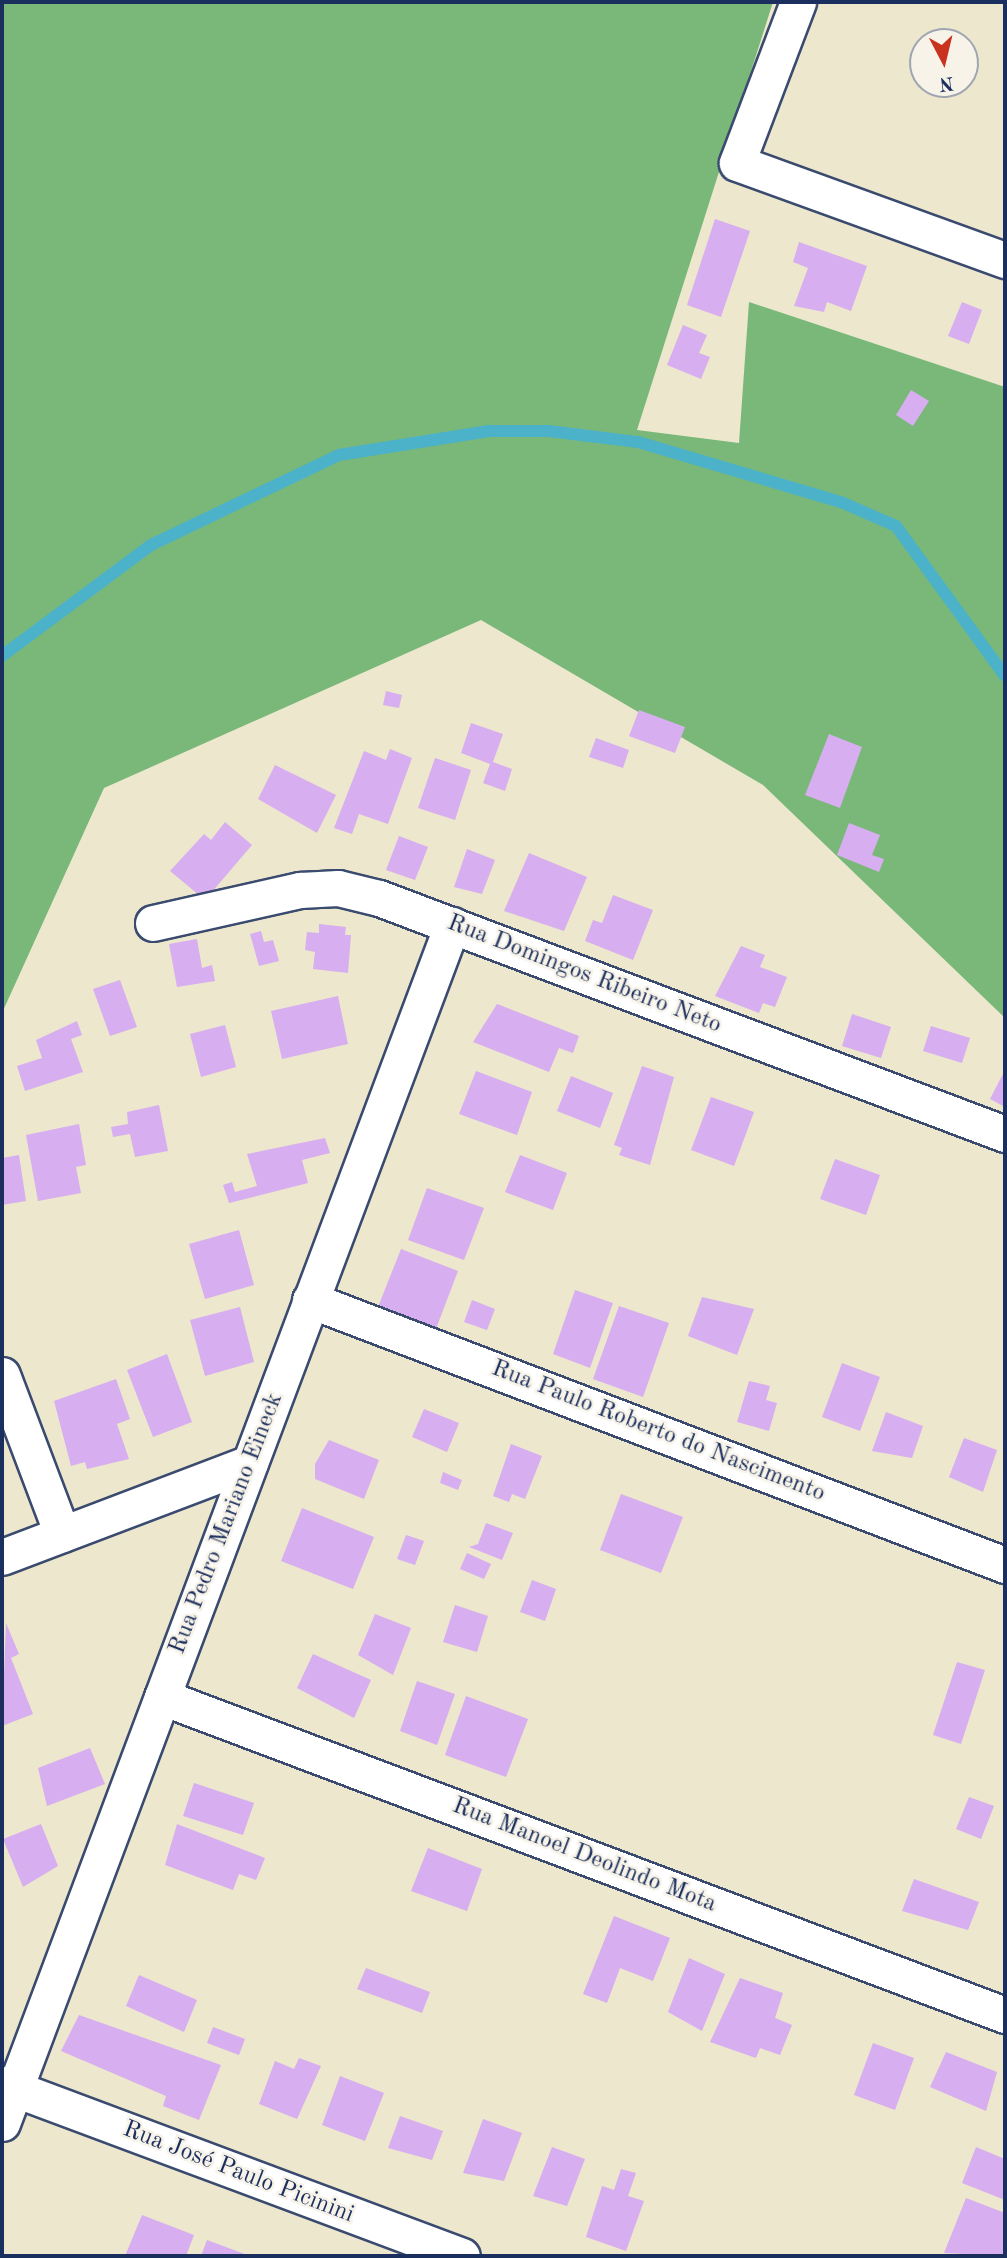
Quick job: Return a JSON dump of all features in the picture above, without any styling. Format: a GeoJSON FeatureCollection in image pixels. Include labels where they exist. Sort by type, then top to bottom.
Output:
{"type":"FeatureCollection","features":[{"type":"Feature","properties":{"kind":"street"},"geometry":{"type":"LineString","coordinates":[[798,2],[737,163],[1005,260]]}},
{"type":"Feature","properties":{"kind":"street","name":"Rua Domingos Ribeiro Neto"},"geometry":{"type":"LineString","coordinates":[[153,923],[300,890],[338,888],[452,925],[1005,1134]]}},
{"type":"Feature","properties":{"kind":"street","name":"Rua Pedro Mariano Eineck"},"geometry":{"type":"LineString","coordinates":[[2,2123],[8,2087],[162,1697],[452,925]]}},
{"type":"Feature","properties":{"kind":"street","name":"Rua Paulo Roberto do Nascimento"},"geometry":{"type":"LineString","coordinates":[[310,1300],[1005,1564]]}},
{"type":"Feature","properties":{"kind":"street"},"geometry":{"type":"LineString","coordinates":[[2,1375],[62,1534]]}},
{"type":"Feature","properties":{"kind":"street"},"geometry":{"type":"LineString","coordinates":[[2,1557],[250,1463]]}},
{"type":"Feature","properties":{"kind":"street","name":"Rua Manoel Deolindo Mota"},"geometry":{"type":"LineString","coordinates":[[162,1697],[1005,2015]]}},
{"type":"Feature","properties":{"kind":"street","name":"Rua José Paulo Picinini"},"geometry":{"type":"LineString","coordinates":[[8,2087],[462,2256]]}},
{"type":"Feature","properties":{"kind":"green space"},"geometry":{"type":"Polygon","coordinates":[[[2,2],[773,2],[637,430],[739,443],[749,302],[1005,387],[1005,1018],[763,785],[481,620],[104,788],[2,1013],[2,2]]]}},
{"type":"Feature","properties":{"kind":"building"},"geometry":{"type":"Polygon","coordinates":[[[715,219],[750,231],[721,317],[687,305],[715,219]]]}},
{"type":"Feature","properties":{"kind":"building"},"geometry":{"type":"Polygon","coordinates":[[[799,242],[867,266],[851,311],[827,302],[824,312],[794,306],[808,268],[793,262],[799,242]]]}},
{"type":"Feature","properties":{"kind":"building"},"geometry":{"type":"Polygon","coordinates":[[[962,302],[982,310],[969,344],[948,336],[962,302]]]}},
{"type":"Feature","properties":{"kind":"building"},"geometry":{"type":"Polygon","coordinates":[[[683,325],[707,335],[699,353],[710,357],[701,379],[667,365],[683,325]]]}},
{"type":"Feature","properties":{"kind":"building"},"geometry":{"type":"Polygon","coordinates":[[[911,390],[929,401],[913,426],[896,415],[911,390]]]}},
{"type":"Feature","properties":{"kind":"building"},"geometry":{"type":"Polygon","coordinates":[[[386,691],[402,695],[399,708],[383,705],[386,691]]]}},
{"type":"Feature","properties":{"kind":"building"},"geometry":{"type":"Polygon","coordinates":[[[639,710],[685,727],[675,753],[629,736],[639,710]]]}},
{"type":"Feature","properties":{"kind":"building"},"geometry":{"type":"Polygon","coordinates":[[[471,723],[503,734],[493,762],[512,769],[505,791],[483,783],[490,764],[461,753],[471,723]]]}},
{"type":"Feature","properties":{"kind":"building"},"geometry":{"type":"Polygon","coordinates":[[[829,734],[862,747],[840,808],[805,795],[829,734]]]}},
{"type":"Feature","properties":{"kind":"building"},"geometry":{"type":"Polygon","coordinates":[[[596,738],[629,750],[623,768],[589,757],[596,738]]]}},
{"type":"Feature","properties":{"kind":"building"},"geometry":{"type":"Polygon","coordinates":[[[390,749],[412,758],[388,824],[359,814],[352,834],[334,828],[364,751],[386,760],[390,749]]]}},
{"type":"Feature","properties":{"kind":"building"},"geometry":{"type":"Polygon","coordinates":[[[435,758],[471,770],[455,820],[418,808],[435,758]]]}},
{"type":"Feature","properties":{"kind":"building"},"geometry":{"type":"Polygon","coordinates":[[[275,765],[336,795],[317,833],[258,799],[275,765]]]}},
{"type":"Feature","properties":{"kind":"building"},"geometry":{"type":"Polygon","coordinates":[[[225,822],[252,845],[205,900],[170,871],[204,834],[211,840],[225,822]]]}},
{"type":"Feature","properties":{"kind":"building"},"geometry":{"type":"Polygon","coordinates":[[[849,823],[880,835],[872,855],[884,859],[879,872],[837,855],[849,823]]]}},
{"type":"Feature","properties":{"kind":"building"},"geometry":{"type":"Polygon","coordinates":[[[399,836],[428,847],[415,880],[386,870],[399,836]]]}},
{"type":"Feature","properties":{"kind":"building"},"geometry":{"type":"Polygon","coordinates":[[[467,849],[495,860],[482,894],[454,887],[467,849]]]}},
{"type":"Feature","properties":{"kind":"building"},"geometry":{"type":"Polygon","coordinates":[[[529,853],[587,877],[564,931],[504,911],[529,853]]]}},
{"type":"Feature","properties":{"kind":"building"},"geometry":{"type":"Polygon","coordinates":[[[613,895],[653,910],[633,960],[585,941],[593,920],[602,923],[613,895]]]}},
{"type":"Feature","properties":{"kind":"building"},"geometry":{"type":"Polygon","coordinates":[[[319,924],[346,927],[345,935],[351,935],[348,973],[313,969],[315,952],[305,950],[307,932],[319,933],[319,924]]]}},
{"type":"Feature","properties":{"kind":"building"},"geometry":{"type":"Polygon","coordinates":[[[261,931],[264,942],[273,940],[279,961],[259,966],[250,934],[261,931]]]}},
{"type":"Feature","properties":{"kind":"building"},"geometry":{"type":"Polygon","coordinates":[[[197,939],[202,968],[212,965],[215,981],[177,987],[169,944],[197,939]]]}},
{"type":"Feature","properties":{"kind":"building"},"geometry":{"type":"Polygon","coordinates":[[[741,946],[765,955],[760,967],[787,977],[775,1007],[763,1003],[759,1013],[715,996],[741,946]]]}},
{"type":"Feature","properties":{"kind":"building"},"geometry":{"type":"Polygon","coordinates":[[[120,980],[137,1027],[110,1036],[93,989],[120,980]]]}},
{"type":"Feature","properties":{"kind":"building"},"geometry":{"type":"Polygon","coordinates":[[[338,996],[348,1044],[282,1059],[271,1011],[338,996]]]}},
{"type":"Feature","properties":{"kind":"building"},"geometry":{"type":"Polygon","coordinates":[[[497,1004],[579,1036],[573,1053],[559,1048],[549,1072],[473,1042],[497,1004]]]}},
{"type":"Feature","properties":{"kind":"building"},"geometry":{"type":"Polygon","coordinates":[[[852,1014],[891,1027],[881,1058],[842,1046],[852,1014]]]}},
{"type":"Feature","properties":{"kind":"building"},"geometry":{"type":"Polygon","coordinates":[[[77,1021],[82,1035],[71,1039],[83,1072],[25,1091],[17,1066],[42,1058],[36,1040],[77,1021]]]}},
{"type":"Feature","properties":{"kind":"building"},"geometry":{"type":"Polygon","coordinates":[[[225,1025],[236,1067],[201,1077],[190,1034],[225,1025]]]}},
{"type":"Feature","properties":{"kind":"building"},"geometry":{"type":"Polygon","coordinates":[[[931,1026],[970,1038],[962,1063],[923,1051],[931,1026]]]}},
{"type":"Feature","properties":{"kind":"building"},"geometry":{"type":"Polygon","coordinates":[[[642,1066],[674,1077],[650,1165],[619,1155],[622,1148],[614,1145],[642,1066]]]}},
{"type":"Feature","properties":{"kind":"building"},"geometry":{"type":"Polygon","coordinates":[[[1005,1070],[1005,1107],[990,1099],[1005,1070]]]}},
{"type":"Feature","properties":{"kind":"building"},"geometry":{"type":"Polygon","coordinates":[[[476,1071],[532,1092],[517,1135],[459,1114],[476,1071]]]}},
{"type":"Feature","properties":{"kind":"building"},"geometry":{"type":"Polygon","coordinates":[[[571,1076],[613,1093],[600,1128],[557,1111],[571,1076]]]}},
{"type":"Feature","properties":{"kind":"building"},"geometry":{"type":"Polygon","coordinates":[[[711,1097],[754,1112],[734,1166],[691,1150],[711,1097]]]}},
{"type":"Feature","properties":{"kind":"building"},"geometry":{"type":"Polygon","coordinates":[[[159,1105],[168,1151],[135,1157],[130,1134],[113,1137],[111,1127],[128,1124],[127,1112],[159,1105]]]}},
{"type":"Feature","properties":{"kind":"building"},"geometry":{"type":"Polygon","coordinates":[[[79,1124],[86,1165],[76,1167],[81,1193],[38,1201],[26,1135],[79,1124]]]}},
{"type":"Feature","properties":{"kind":"building"},"geometry":{"type":"Polygon","coordinates":[[[325,1138],[330,1153],[302,1160],[308,1183],[229,1203],[223,1185],[232,1182],[235,1192],[257,1186],[247,1154],[325,1138]]]}},
{"type":"Feature","properties":{"kind":"building"},"geometry":{"type":"Polygon","coordinates":[[[19,1155],[26,1201],[2,1205],[2,1158],[19,1155]]]}},
{"type":"Feature","properties":{"kind":"building"},"geometry":{"type":"Polygon","coordinates":[[[520,1155],[567,1173],[553,1210],[505,1192],[520,1155]]]}},
{"type":"Feature","properties":{"kind":"building"},"geometry":{"type":"Polygon","coordinates":[[[835,1159],[880,1175],[866,1215],[820,1199],[835,1159]]]}},
{"type":"Feature","properties":{"kind":"building"},"geometry":{"type":"Polygon","coordinates":[[[427,1188],[484,1208],[464,1260],[408,1240],[427,1188]]]}},
{"type":"Feature","properties":{"kind":"building"},"geometry":{"type":"Polygon","coordinates":[[[239,1230],[254,1285],[205,1299],[189,1244],[239,1230]]]}},
{"type":"Feature","properties":{"kind":"building"},"geometry":{"type":"Polygon","coordinates":[[[401,1249],[458,1271],[434,1334],[376,1312],[401,1249]]]}},
{"type":"Feature","properties":{"kind":"building"},"geometry":{"type":"Polygon","coordinates":[[[575,1290],[613,1303],[590,1368],[553,1354],[575,1290]]]}},
{"type":"Feature","properties":{"kind":"building"},"geometry":{"type":"Polygon","coordinates":[[[702,1297],[754,1309],[737,1355],[688,1336],[702,1297]]]}},
{"type":"Feature","properties":{"kind":"building"},"geometry":{"type":"Polygon","coordinates":[[[472,1300],[495,1309],[487,1330],[464,1322],[472,1300]]]}},
{"type":"Feature","properties":{"kind":"building"},"geometry":{"type":"Polygon","coordinates":[[[619,1306],[669,1323],[643,1397],[593,1379],[619,1306]]]}},
{"type":"Feature","properties":{"kind":"building"},"geometry":{"type":"Polygon","coordinates":[[[240,1307],[254,1362],[205,1376],[190,1320],[240,1307]]]}},
{"type":"Feature","properties":{"kind":"building"},"geometry":{"type":"Polygon","coordinates":[[[167,1354],[192,1422],[153,1437],[127,1370],[167,1354]]]}},
{"type":"Feature","properties":{"kind":"building"},"geometry":{"type":"Polygon","coordinates":[[[842,1363],[880,1377],[860,1431],[822,1417],[842,1363]]]}},
{"type":"Feature","properties":{"kind":"building"},"geometry":{"type":"Polygon","coordinates":[[[116,1379],[130,1419],[117,1424],[129,1459],[87,1469],[85,1462],[71,1466],[54,1401],[116,1379]]]}},
{"type":"Feature","properties":{"kind":"building"},"geometry":{"type":"Polygon","coordinates":[[[749,1381],[770,1386],[766,1400],[777,1403],[769,1431],[737,1422],[749,1381]]]}},
{"type":"Feature","properties":{"kind":"building"},"geometry":{"type":"Polygon","coordinates":[[[424,1409],[459,1423],[447,1452],[412,1437],[424,1409]]]}},
{"type":"Feature","properties":{"kind":"building"},"geometry":{"type":"Polygon","coordinates":[[[886,1412],[923,1426],[912,1458],[872,1451],[886,1412]]]}},
{"type":"Feature","properties":{"kind":"building"},"geometry":{"type":"Polygon","coordinates":[[[964,1438],[997,1450],[983,1492],[949,1477],[964,1438]]]}},
{"type":"Feature","properties":{"kind":"building"},"geometry":{"type":"Polygon","coordinates":[[[329,1440],[379,1460],[364,1499],[315,1479],[315,1464],[329,1440]]]}},
{"type":"Feature","properties":{"kind":"building"},"geometry":{"type":"Polygon","coordinates":[[[511,1444],[542,1456],[525,1499],[512,1494],[509,1502],[493,1496],[511,1444]]]}},
{"type":"Feature","properties":{"kind":"building"},"geometry":{"type":"Polygon","coordinates":[[[443,1472],[462,1480],[458,1490],[440,1483],[443,1472]]]}},
{"type":"Feature","properties":{"kind":"building"},"geometry":{"type":"Polygon","coordinates":[[[621,1494],[683,1517],[661,1573],[600,1550],[621,1494]]]}},
{"type":"Feature","properties":{"kind":"building"},"geometry":{"type":"Polygon","coordinates":[[[302,1508],[374,1537],[353,1589],[281,1561],[302,1508]]]}},
{"type":"Feature","properties":{"kind":"building"},"geometry":{"type":"Polygon","coordinates":[[[486,1523],[513,1533],[502,1560],[469,1547],[478,1544],[486,1523]]]}},
{"type":"Feature","properties":{"kind":"building"},"geometry":{"type":"Polygon","coordinates":[[[406,1535],[424,1541],[415,1565],[397,1559],[406,1535]]]}},
{"type":"Feature","properties":{"kind":"building"},"geometry":{"type":"Polygon","coordinates":[[[467,1553],[491,1564],[484,1579],[460,1569],[467,1553]]]}},
{"type":"Feature","properties":{"kind":"building"},"geometry":{"type":"Polygon","coordinates":[[[532,1580],[556,1589],[545,1621],[520,1612],[532,1580]]]}},
{"type":"Feature","properties":{"kind":"building"},"geometry":{"type":"Polygon","coordinates":[[[455,1605],[488,1616],[477,1652],[443,1642],[455,1605]]]}},
{"type":"Feature","properties":{"kind":"building"},"geometry":{"type":"Polygon","coordinates":[[[375,1614],[411,1628],[393,1675],[358,1655],[375,1614]]]}},
{"type":"Feature","properties":{"kind":"building"},"geometry":{"type":"Polygon","coordinates":[[[6,1623],[19,1654],[11,1658],[33,1714],[2,1726],[6,1623]]]}},
{"type":"Feature","properties":{"kind":"building"},"geometry":{"type":"Polygon","coordinates":[[[313,1654],[371,1680],[354,1718],[297,1688],[313,1654]]]}},
{"type":"Feature","properties":{"kind":"building"},"geometry":{"type":"Polygon","coordinates":[[[957,1662],[985,1670],[961,1744],[933,1735],[957,1662]]]}},
{"type":"Feature","properties":{"kind":"building"},"geometry":{"type":"Polygon","coordinates":[[[417,1681],[455,1694],[437,1745],[400,1731],[417,1681]]]}},
{"type":"Feature","properties":{"kind":"building"},"geometry":{"type":"Polygon","coordinates":[[[466,1696],[528,1719],[506,1777],[445,1755],[466,1696]]]}},
{"type":"Feature","properties":{"kind":"building"},"geometry":{"type":"Polygon","coordinates":[[[90,1748],[105,1784],[47,1806],[38,1768],[90,1748]]]}},
{"type":"Feature","properties":{"kind":"building"},"geometry":{"type":"Polygon","coordinates":[[[194,1783],[254,1803],[243,1835],[183,1816],[194,1783]]]}},
{"type":"Feature","properties":{"kind":"building"},"geometry":{"type":"Polygon","coordinates":[[[969,1797],[994,1806],[981,1839],[956,1829],[969,1797]]]}},
{"type":"Feature","properties":{"kind":"building"},"geometry":{"type":"Polygon","coordinates":[[[41,1824],[58,1866],[23,1887],[3,1839],[41,1824]]]}},
{"type":"Feature","properties":{"kind":"building"},"geometry":{"type":"Polygon","coordinates":[[[177,1824],[265,1858],[256,1880],[239,1874],[233,1890],[165,1865],[177,1824]]]}},
{"type":"Feature","properties":{"kind":"building"},"geometry":{"type":"Polygon","coordinates":[[[428,1848],[482,1869],[467,1911],[411,1891],[428,1848]]]}},
{"type":"Feature","properties":{"kind":"building"},"geometry":{"type":"Polygon","coordinates":[[[914,1879],[979,1902],[968,1930],[902,1911],[914,1879]]]}},
{"type":"Feature","properties":{"kind":"building"},"geometry":{"type":"Polygon","coordinates":[[[614,1916],[670,1938],[653,1981],[620,1968],[607,2003],[583,1994],[614,1916]]]}},
{"type":"Feature","properties":{"kind":"building"},"geometry":{"type":"Polygon","coordinates":[[[689,1958],[725,1974],[702,2031],[668,2012],[689,1958]]]}},
{"type":"Feature","properties":{"kind":"building"},"geometry":{"type":"Polygon","coordinates":[[[366,1968],[430,1992],[422,2013],[357,1989],[366,1968]]]}},
{"type":"Feature","properties":{"kind":"building"},"geometry":{"type":"Polygon","coordinates":[[[139,1975],[197,2000],[184,2032],[126,2006],[139,1975]]]}},
{"type":"Feature","properties":{"kind":"building"},"geometry":{"type":"Polygon","coordinates":[[[740,1978],[783,1993],[775,2018],[792,2025],[780,2055],[760,2048],[756,2058],[710,2042],[740,1978]]]}},
{"type":"Feature","properties":{"kind":"building"},"geometry":{"type":"Polygon","coordinates":[[[79,2015],[221,2065],[199,2120],[163,2106],[166,2096],[61,2051],[79,2015]]]}},
{"type":"Feature","properties":{"kind":"building"},"geometry":{"type":"Polygon","coordinates":[[[213,2027],[245,2039],[239,2055],[207,2043],[213,2027]]]}},
{"type":"Feature","properties":{"kind":"building"},"geometry":{"type":"Polygon","coordinates":[[[873,2043],[914,2058],[895,2110],[854,2095],[873,2043]]]}},
{"type":"Feature","properties":{"kind":"building"},"geometry":{"type":"Polygon","coordinates":[[[946,2052],[997,2072],[986,2111],[930,2087],[946,2052]]]}},
{"type":"Feature","properties":{"kind":"building"},"geometry":{"type":"Polygon","coordinates":[[[299,2058],[321,2066],[297,2119],[259,2104],[275,2061],[294,2069],[299,2058]]]}},
{"type":"Feature","properties":{"kind":"building"},"geometry":{"type":"Polygon","coordinates":[[[340,2076],[384,2093],[365,2141],[322,2125],[340,2076]]]}},
{"type":"Feature","properties":{"kind":"building"},"geometry":{"type":"Polygon","coordinates":[[[400,2116],[443,2131],[432,2160],[388,2148],[400,2116]]]}},
{"type":"Feature","properties":{"kind":"building"},"geometry":{"type":"Polygon","coordinates":[[[483,2119],[522,2133],[504,2181],[463,2173],[483,2119]]]}},
{"type":"Feature","properties":{"kind":"building"},"geometry":{"type":"Polygon","coordinates":[[[552,2147],[585,2159],[567,2206],[533,2196],[552,2147]]]}},
{"type":"Feature","properties":{"kind":"building"},"geometry":{"type":"Polygon","coordinates":[[[976,2147],[1005,2159],[1005,2200],[962,2183],[976,2147]]]}},
{"type":"Feature","properties":{"kind":"building"},"geometry":{"type":"Polygon","coordinates":[[[621,2169],[636,2173],[628,2196],[644,2201],[626,2251],[586,2237],[602,2186],[614,2190],[621,2169]]]}},
{"type":"Feature","properties":{"kind":"building"},"geometry":{"type":"Polygon","coordinates":[[[966,2198],[1005,2213],[1005,2256],[944,2253],[966,2198]]]}},
{"type":"Feature","properties":{"kind":"building"},"geometry":{"type":"Polygon","coordinates":[[[142,2215],[194,2235],[186,2256],[125,2256],[142,2215]]]}},
{"type":"Feature","properties":{"kind":"building"},"geometry":{"type":"Polygon","coordinates":[[[207,2240],[250,2256],[201,2256],[207,2240]]]}},
{"type":"Feature","properties":{"kind":"waterway"},"geometry":{"type":"LineString","coordinates":[[2,656],[151,545],[339,455],[489,431],[548,431],[638,442],[841,502],[896,526],[1005,676]]}}]}
